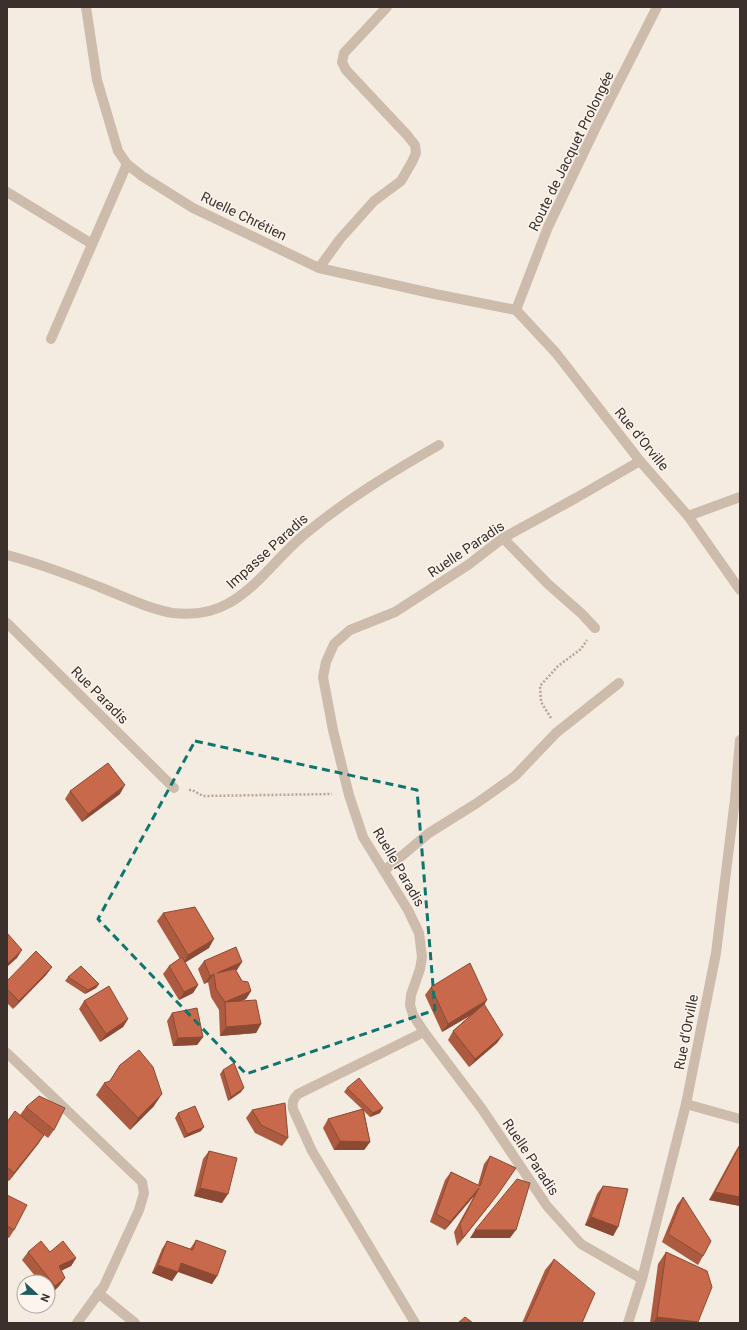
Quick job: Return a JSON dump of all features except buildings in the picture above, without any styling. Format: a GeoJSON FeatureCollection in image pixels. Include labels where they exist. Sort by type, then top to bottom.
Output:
{"type":"FeatureCollection","features":[{"type":"Feature","properties":{"kind":"street","name":"Ruelle Chrétien"},"geometry":{"type":"LineString","coordinates":[[86,7],[97,80],[118,151],[126,164],[142,176],[193,208],[319,268],[435,294],[516,310]]}},
{"type":"Feature","properties":{"kind":"street"},"geometry":{"type":"LineString","coordinates":[[319,268],[340,239],[374,201],[401,181],[416,153],[415,145],[407,135],[346,70],[342,62],[344,52],[387,7]]}},
{"type":"Feature","properties":{"kind":"street","name":"Route de Jacquet Prolongée"},"geometry":{"type":"LineString","coordinates":[[516,310],[548,227],[595,129],[657,7]]}},
{"type":"Feature","properties":{"kind":"street"},"geometry":{"type":"LineString","coordinates":[[51,339],[126,164]]}},
{"type":"Feature","properties":{"kind":"street"},"geometry":{"type":"LineString","coordinates":[[7,192],[92,244]]}},
{"type":"Feature","properties":{"kind":"street","name":"Rue d'Orville"},"geometry":{"type":"LineString","coordinates":[[516,310],[556,353],[640,460],[688,516],[740,590]]}},
{"type":"Feature","properties":{"kind":"street","name":"Impasse Paradis"},"geometry":{"type":"LineString","coordinates":[[7,555],[172,613],[203,613],[229,603],[248,589],[304,534],[346,502],[392,472],[438,445]]}},
{"type":"Feature","properties":{"kind":"street","name":"Ruelle Paradis"},"geometry":{"type":"LineString","coordinates":[[640,460],[576,498],[503,538],[468,565],[395,612],[350,630],[334,644],[326,662],[323,677],[333,730],[349,795],[363,837],[408,910],[419,933],[422,957],[410,1005],[413,1015],[482,1109],[548,1206],[580,1244],[642,1278]]}},
{"type":"Feature","properties":{"kind":"street"},"geometry":{"type":"LineString","coordinates":[[688,516],[740,497]]}},
{"type":"Feature","properties":{"kind":"street"},"geometry":{"type":"LineString","coordinates":[[503,538],[548,584],[582,614],[595,628]]}},
{"type":"Feature","properties":{"kind":"street","name":"Rue Paradis"},"geometry":{"type":"LineString","coordinates":[[7,623],[174,788]]}},
{"type":"Feature","properties":{"kind":"street"},"geometry":{"type":"LineString","coordinates":[[384,870],[429,833],[477,803],[515,776],[556,733],[619,684]]}},
{"type":"Feature","properties":{"kind":"street","name":"Rue d'Orville"},"geometry":{"type":"LineString","coordinates":[[628,1323],[642,1278],[686,1104],[716,953],[735,799],[740,740]]}},
{"type":"Feature","properties":{"kind":"street"},"geometry":{"type":"LineString","coordinates":[[415,1323],[312,1151],[293,1109],[292,1102],[294,1098],[303,1091],[424,1032]]}},
{"type":"Feature","properties":{"kind":"street"},"geometry":{"type":"LineString","coordinates":[[7,1053],[142,1182],[144,1193],[139,1210],[104,1286],[78,1323]]}},
{"type":"Feature","properties":{"kind":"street"},"geometry":{"type":"LineString","coordinates":[[686,1104],[740,1119]]}},
{"type":"Feature","properties":{"kind":"street"},"geometry":{"type":"LineString","coordinates":[[98,1293],[135,1323]]}},
{"type":"Feature","properties":{"kind":"path"},"geometry":{"type":"LineString","coordinates":[[556,733],[555,724],[541,702],[540,686],[558,666],[581,648],[595,628]]}},
{"type":"Feature","properties":{"kind":"path"},"geometry":{"type":"LineString","coordinates":[[174,788],[192,790],[203,796],[349,795]]}},
{"type":"Feature","properties":{"kind":"highlighted area"},"geometry":{"type":"Polygon","coordinates":[[[195,741],[417,790],[435,1010],[246,1074],[98,919],[195,741]]]}}]}
